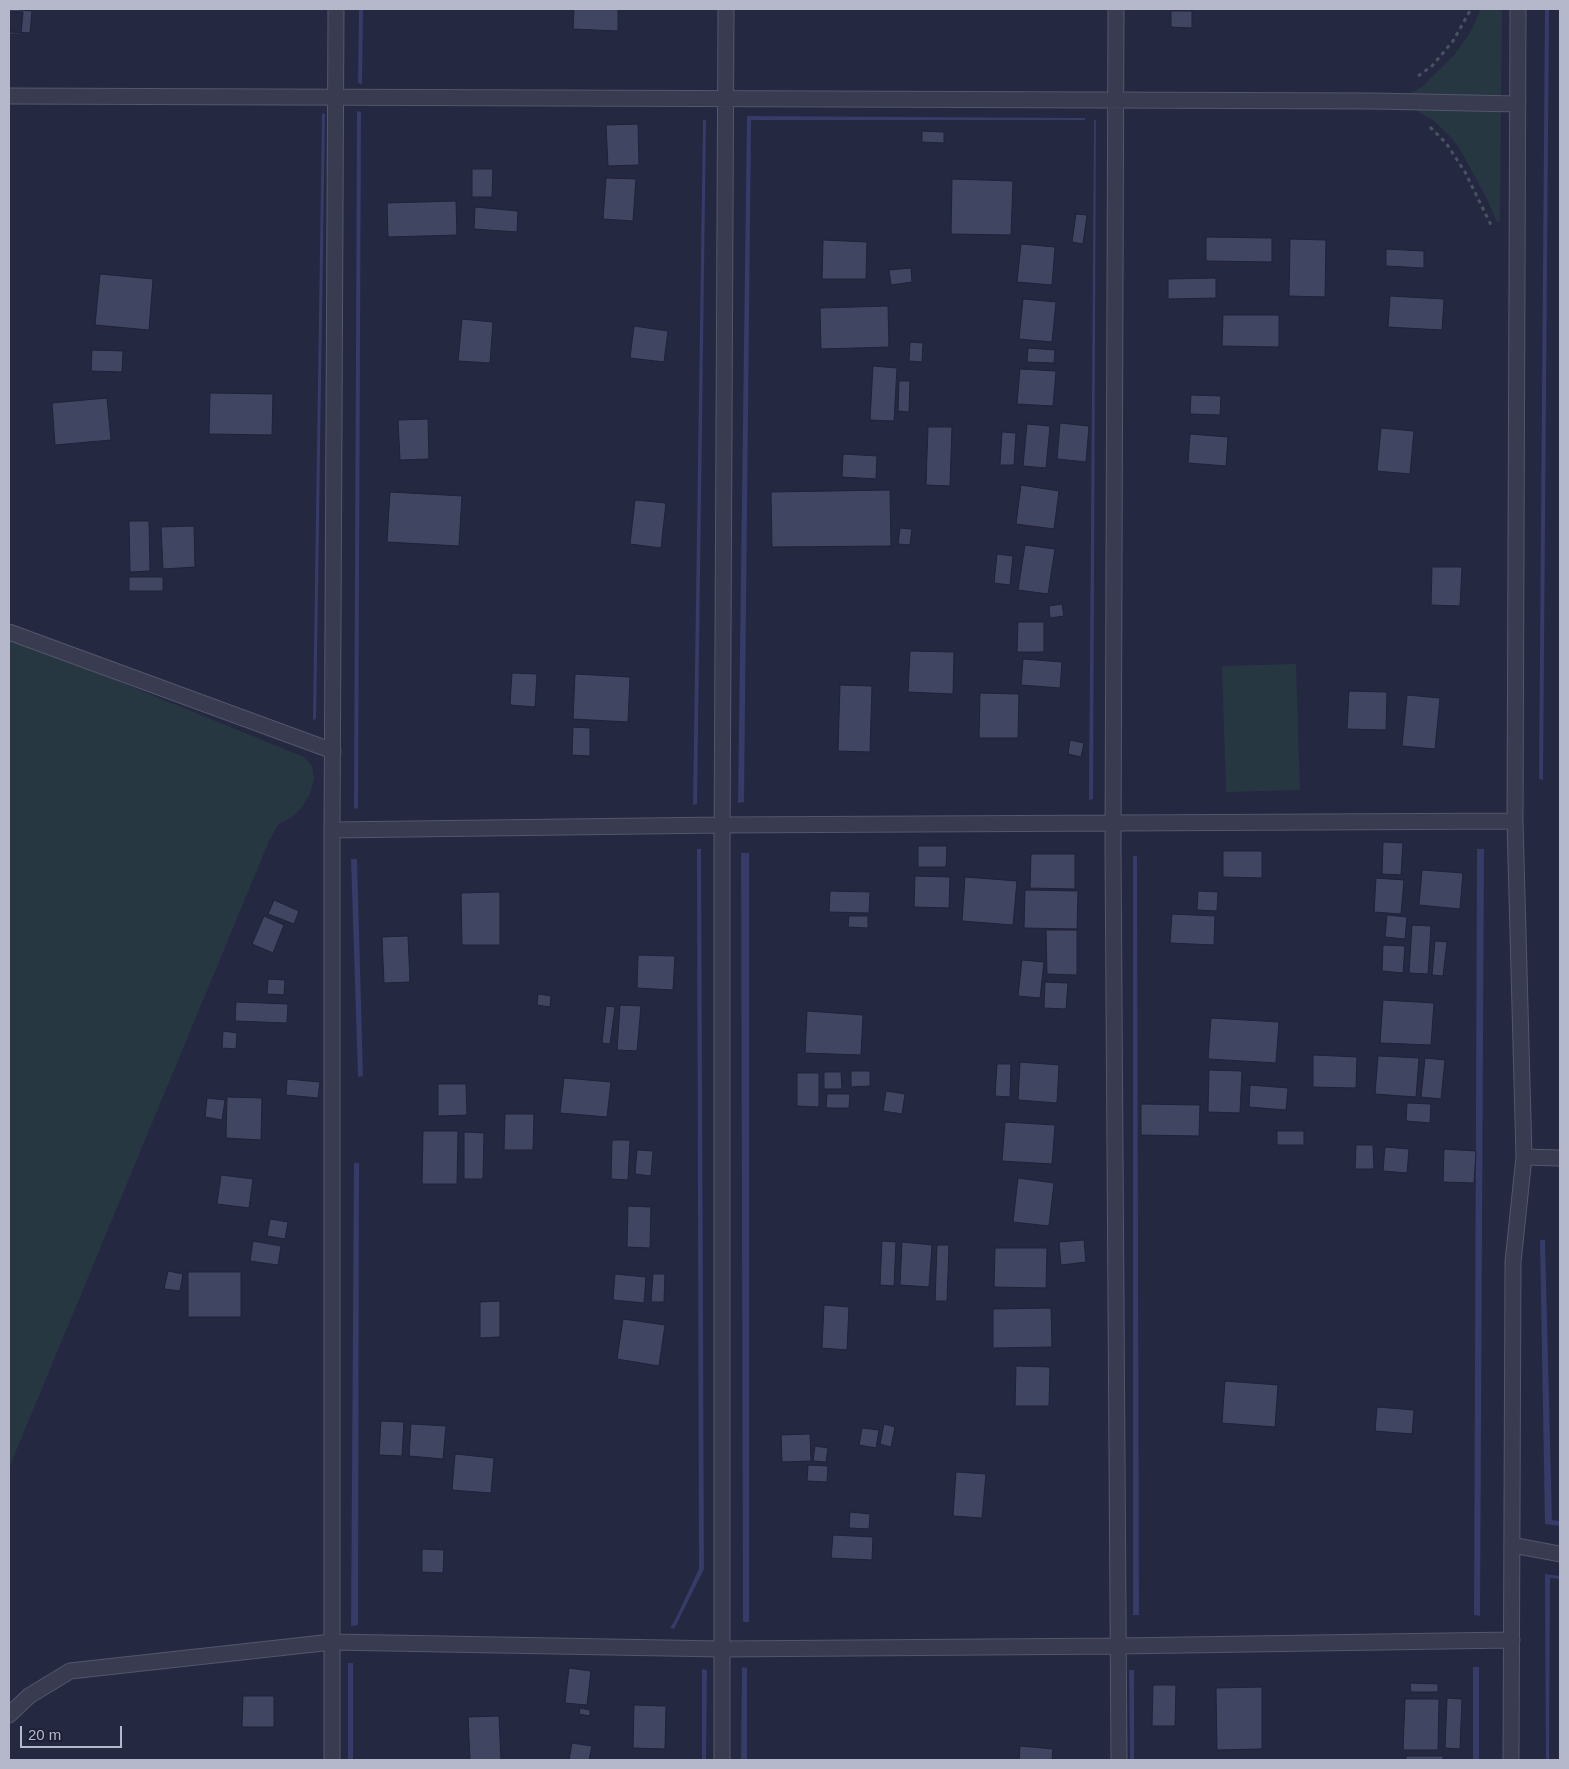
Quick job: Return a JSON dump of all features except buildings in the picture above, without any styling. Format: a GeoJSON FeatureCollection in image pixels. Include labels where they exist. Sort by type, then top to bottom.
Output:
{"type":"FeatureCollection","features":[{"type":"Feature","properties":{"kind":"street"},"geometry":{"type":"LineString","coordinates":[[332,1760],[332,830],[336,9]]}},
{"type":"Feature","properties":{"kind":"street"},"geometry":{"type":"LineString","coordinates":[[722,1760],[722,825],[726,9]]}},
{"type":"Feature","properties":{"kind":"street"},"geometry":{"type":"LineString","coordinates":[[1116,9],[1113,824],[1119,1760]]}},
{"type":"Feature","properties":{"kind":"street"},"geometry":{"type":"LineString","coordinates":[[1511,1760],[1513,1262],[1524,1157],[1515,821],[1518,9]]}},
{"type":"Feature","properties":{"kind":"street"},"geometry":{"type":"LineString","coordinates":[[9,96],[1374,101],[1518,104]]}},
{"type":"Feature","properties":{"kind":"street"},"geometry":{"type":"LineString","coordinates":[[9,632],[333,751]]}},
{"type":"Feature","properties":{"kind":"street"},"geometry":{"type":"LineString","coordinates":[[332,830],[722,825],[1515,821]]}},
{"type":"Feature","properties":{"kind":"street"},"geometry":{"type":"LineString","coordinates":[[1524,1157],[1560,1158]]}},
{"type":"Feature","properties":{"kind":"street"},"geometry":{"type":"LineString","coordinates":[[1512,1545],[1560,1554]]}},
{"type":"Feature","properties":{"kind":"street"},"geometry":{"type":"LineString","coordinates":[[9,1715],[29,1696],[70,1671],[332,1642],[722,1649],[1119,1646],[1512,1640]]}},
{"type":"Feature","properties":{"kind":"path"},"geometry":{"type":"LineString","coordinates":[[1417,77],[1432,66],[1453,41],[1471,9]]}},
{"type":"Feature","properties":{"kind":"path"},"geometry":{"type":"LineString","coordinates":[[1426,123],[1446,142],[1465,172],[1491,227]]}},
{"type":"Feature","properties":{"kind":"shaded area"},"geometry":{"type":"Polygon","coordinates":[[[1481,9],[1502,9],[1500,220],[1498,222],[1460,149],[1433,120],[1413,109],[1407,95],[1423,86],[1455,54],[1471,31],[1481,9]]]}},
{"type":"Feature","properties":{"kind":"shaded area"},"geometry":{"type":"Polygon","coordinates":[[[9,637],[304,757],[312,766],[314,779],[310,794],[301,808],[292,817],[278,825],[269,841],[9,1468],[9,637]]]}},
{"type":"Feature","properties":{"kind":"shaded area"},"geometry":{"type":"Polygon","coordinates":[[[1296,664],[1300,790],[1226,792],[1222,666],[1296,664]]]}},
{"type":"Feature","properties":{"kind":"water"},"geometry":{"type":"Polygon","coordinates":[[[359,9],[363,9],[362,84],[358,83],[359,9]]]}},
{"type":"Feature","properties":{"kind":"water"},"geometry":{"type":"Polygon","coordinates":[[[1545,9],[1549,9],[1543,780],[1539,779],[1545,9]]]}},
{"type":"Feature","properties":{"kind":"water"},"geometry":{"type":"Polygon","coordinates":[[[357,111],[361,112],[358,809],[354,808],[357,111]]]}},
{"type":"Feature","properties":{"kind":"water"},"geometry":{"type":"Polygon","coordinates":[[[322,113],[325,114],[316,719],[313,720],[322,113]]]}},
{"type":"Feature","properties":{"kind":"water"},"geometry":{"type":"Polygon","coordinates":[[[747,116],[1085,118],[1085,120],[751,120],[744,802],[738,803],[747,116]]]}},
{"type":"Feature","properties":{"kind":"water"},"geometry":{"type":"Polygon","coordinates":[[[703,120],[706,120],[697,804],[693,805],[703,120]]]}},
{"type":"Feature","properties":{"kind":"water"},"geometry":{"type":"Polygon","coordinates":[[[1094,120],[1096,120],[1093,799],[1089,800],[1094,120]]]}},
{"type":"Feature","properties":{"kind":"water"},"geometry":{"type":"Polygon","coordinates":[[[697,849],[701,849],[704,1569],[674,1629],[670,1628],[699,1569],[697,849]]]}},
{"type":"Feature","properties":{"kind":"water"},"geometry":{"type":"Polygon","coordinates":[[[1477,849],[1484,849],[1480,1616],[1474,1615],[1477,849]]]}},
{"type":"Feature","properties":{"kind":"water"},"geometry":{"type":"Polygon","coordinates":[[[741,853],[749,853],[749,1622],[743,1622],[741,853]]]}},
{"type":"Feature","properties":{"kind":"water"},"geometry":{"type":"Polygon","coordinates":[[[1133,856],[1137,856],[1139,1615],[1133,1615],[1133,856]]]}},
{"type":"Feature","properties":{"kind":"water"},"geometry":{"type":"Polygon","coordinates":[[[351,859],[357,859],[363,1076],[358,1077],[351,859]]]}},
{"type":"Feature","properties":{"kind":"water"},"geometry":{"type":"Polygon","coordinates":[[[354,1163],[359,1163],[358,1625],[351,1626],[354,1163]]]}},
{"type":"Feature","properties":{"kind":"water"},"geometry":{"type":"Polygon","coordinates":[[[1540,1240],[1545,1240],[1552,1520],[1560,1521],[1560,1526],[1545,1524],[1540,1240]]]}},
{"type":"Feature","properties":{"kind":"water"},"geometry":{"type":"Polygon","coordinates":[[[1545,1574],[1560,1576],[1560,1579],[1550,1578],[1549,1760],[1546,1760],[1545,1574]]]}},
{"type":"Feature","properties":{"kind":"water"},"geometry":{"type":"Polygon","coordinates":[[[348,1663],[353,1663],[353,1760],[348,1760],[348,1663]]]}},
{"type":"Feature","properties":{"kind":"water"},"geometry":{"type":"Polygon","coordinates":[[[742,1667],[747,1668],[747,1760],[741,1760],[742,1667]]]}},
{"type":"Feature","properties":{"kind":"water"},"geometry":{"type":"Polygon","coordinates":[[[1473,1667],[1479,1667],[1479,1760],[1473,1760],[1473,1667]]]}},
{"type":"Feature","properties":{"kind":"water"},"geometry":{"type":"Polygon","coordinates":[[[702,1669],[707,1670],[706,1760],[702,1760],[702,1669]]]}},
{"type":"Feature","properties":{"kind":"water"},"geometry":{"type":"Polygon","coordinates":[[[1129,1670],[1134,1670],[1134,1760],[1130,1760],[1129,1670]]]}}]}
